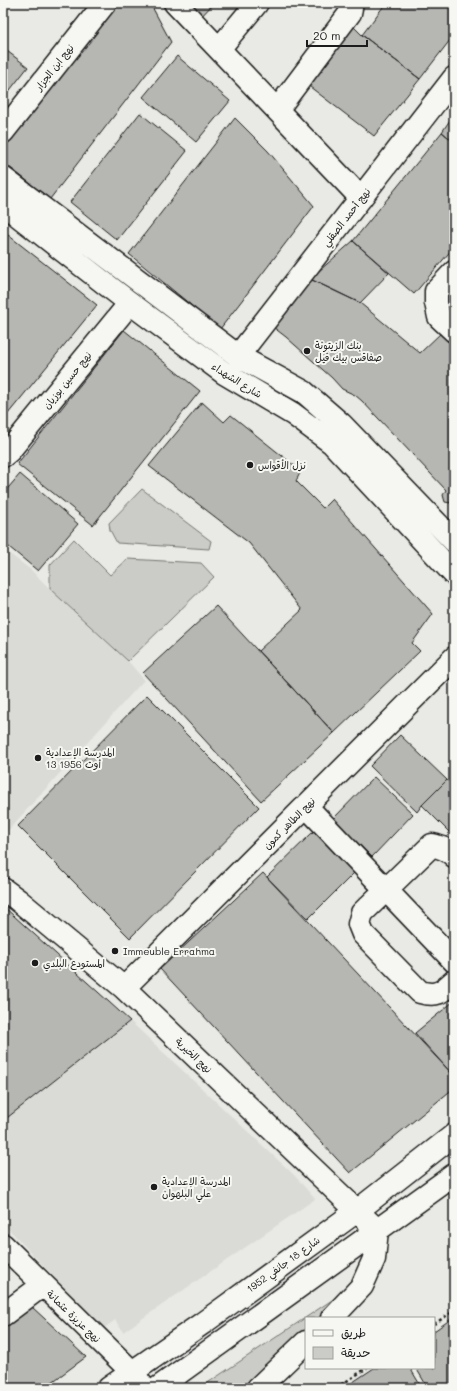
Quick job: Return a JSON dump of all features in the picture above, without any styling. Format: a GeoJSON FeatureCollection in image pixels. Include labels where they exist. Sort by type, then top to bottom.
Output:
{"type":"FeatureCollection","features":[{"type":"Feature","properties":{"kind":"street","name":"نهج ابن الجزار"},"geometry":{"type":"LineString","coordinates":[[3,132],[105,3]]}},
{"type":"Feature","properties":{"kind":"street"},"geometry":{"type":"LineString","coordinates":[[175,3],[361,198]]}},
{"type":"Feature","properties":{"kind":"street"},"geometry":{"type":"LineString","coordinates":[[219,49],[257,3]]}},
{"type":"Feature","properties":{"kind":"street"},"geometry":{"type":"LineString","coordinates":[[277,110],[350,13],[352,3]]}},
{"type":"Feature","properties":{"kind":"street","name":"نهج أحمد الصقلي"},"geometry":{"type":"LineString","coordinates":[[238,356],[454,78]]}},
{"type":"Feature","properties":{"kind":"street","name":"شارع الشهداء"},"geometry":{"type":"LineString","coordinates":[[3,178],[238,356],[304,392],[341,424],[454,541]]}},
{"type":"Feature","properties":{"kind":"street","name":"شارع الشهداء"},"geometry":{"type":"LineString","coordinates":[[3,204],[130,303],[224,373],[293,414],[332,443],[454,574]]}},
{"type":"Feature","properties":{"kind":"street"},"geometry":{"type":"LineString","coordinates":[[454,272],[436,291],[436,303],[439,317],[454,331]]}},
{"type":"Feature","properties":{"kind":"street","name":"نهج حسين بوزيان"},"geometry":{"type":"LineString","coordinates":[[3,456],[9,451],[130,303]]}},
{"type":"Feature","properties":{"kind":"street","name":"نهج الطاهر كمون"},"geometry":{"type":"LineString","coordinates":[[124,988],[454,658]]}},
{"type":"Feature","properties":{"kind":"street"},"geometry":{"type":"LineString","coordinates":[[306,806],[454,961]]}},
{"type":"Feature","properties":{"kind":"street"},"geometry":{"type":"LineString","coordinates":[[454,856],[441,847],[432,845],[362,913],[358,924],[363,934],[420,992],[431,995],[442,992],[454,981]]}},
{"type":"Feature","properties":{"kind":"street","name":"نهج الخيرية"},"geometry":{"type":"LineString","coordinates":[[3,889],[124,988],[378,1230]]}},
{"type":"Feature","properties":{"kind":"street","name":"شارع 18 جانفي 1952"},"geometry":{"type":"LineString","coordinates":[[109,1388],[138,1380],[203,1323],[357,1211],[454,1135]]}},
{"type":"Feature","properties":{"kind":"street"},"geometry":{"type":"LineString","coordinates":[[158,1388],[454,1175]]}},
{"type":"Feature","properties":{"kind":"street"},"geometry":{"type":"LineString","coordinates":[[333,1317],[362,1286],[374,1259],[378,1230]]}},
{"type":"Feature","properties":{"kind":"street","name":"نهج عزيزة عثمانة"},"geometry":{"type":"LineString","coordinates":[[3,1245],[138,1380]]}},
{"type":"Feature","properties":{"kind":"street"},"geometry":{"type":"LineString","coordinates":[[3,1315],[43,1285]]}},
{"type":"Feature","properties":{"kind":"street"},"geometry":{"type":"LineString","coordinates":[[258,1388],[305,1343]]}},
{"type":"Feature","properties":{"kind":"path"},"geometry":{"type":"LineString","coordinates":[[435,1323],[454,1311]]}},
{"type":"Feature","properties":{"kind":"path"},"geometry":{"type":"LineString","coordinates":[[336,1388],[364,1369]]}},
{"type":"Feature","properties":{"kind":"shaded area","name":"المدرسة الإعدادية 13 أوت 1956"},"geometry":{"type":"Polygon","coordinates":[[[3,549],[31,570],[128,661],[144,680],[3,836],[3,549]]]}},
{"type":"Feature","properties":{"kind":"shaded area","name":"المدرسة الإعدادية علي البلهوان"},"geometry":{"type":"Polygon","coordinates":[[[130,1021],[294,1175],[315,1199],[123,1332],[115,1320],[103,1329],[3,1223],[3,1121],[130,1021]]]}},
{"type":"Feature","properties":{"kind":"green space"},"geometry":{"type":"Polygon","coordinates":[[[142,489],[211,541],[209,549],[117,543],[110,530],[109,523],[142,489]]]}},
{"type":"Feature","properties":{"kind":"green space"},"geometry":{"type":"Polygon","coordinates":[[[74,539],[110,575],[128,559],[201,563],[214,577],[128,661],[50,589],[50,565],[74,539]]]}},
{"type":"Feature","properties":{"kind":"green space"},"geometry":{"type":"Polygon","coordinates":[[[344,1292],[319,1317],[306,1317],[344,1292]]]}},
{"type":"Feature","properties":{"kind":"green space"},"geometry":{"type":"Polygon","coordinates":[[[305,1318],[305,1330],[245,1388],[200,1388],[305,1318]]]}},
{"type":"Feature","properties":{"kind":"building"},"geometry":{"type":"Polygon","coordinates":[[[114,3],[150,3],[171,42],[50,199],[3,162],[3,146],[114,3]]]}},
{"type":"Feature","properties":{"kind":"building"},"geometry":{"type":"Polygon","coordinates":[[[188,3],[214,3],[198,20],[188,3]]]}},
{"type":"Feature","properties":{"kind":"building"},"geometry":{"type":"Polygon","coordinates":[[[386,3],[454,3],[454,35],[420,79],[362,35],[386,3]]]}},
{"type":"Feature","properties":{"kind":"building"},"geometry":{"type":"Polygon","coordinates":[[[347,20],[362,35],[420,79],[374,136],[301,80],[347,20]]]}},
{"type":"Feature","properties":{"kind":"building"},"geometry":{"type":"Polygon","coordinates":[[[3,48],[28,67],[3,99],[3,48]]]}},
{"type":"Feature","properties":{"kind":"building"},"geometry":{"type":"Polygon","coordinates":[[[177,56],[230,101],[196,142],[143,97],[177,56]]]}},
{"type":"Feature","properties":{"kind":"building"},"geometry":{"type":"Polygon","coordinates":[[[140,113],[187,151],[117,240],[70,202],[140,113]]]}},
{"type":"Feature","properties":{"kind":"building"},"geometry":{"type":"Polygon","coordinates":[[[454,114],[454,142],[442,132],[454,114]]]}},
{"type":"Feature","properties":{"kind":"building"},"geometry":{"type":"Polygon","coordinates":[[[235,118],[268,151],[314,206],[220,329],[129,254],[235,118]]]}},
{"type":"Feature","properties":{"kind":"building"},"geometry":{"type":"Polygon","coordinates":[[[442,132],[454,142],[454,247],[414,294],[353,241],[442,132]]]}},
{"type":"Feature","properties":{"kind":"building"},"geometry":{"type":"Polygon","coordinates":[[[3,231],[97,305],[3,420],[3,231]]]}},
{"type":"Feature","properties":{"kind":"building"},"geometry":{"type":"Polygon","coordinates":[[[353,241],[389,273],[360,303],[310,279],[353,241]]]}},
{"type":"Feature","properties":{"kind":"building"},"geometry":{"type":"Polygon","coordinates":[[[310,279],[360,303],[420,353],[441,333],[454,345],[454,500],[451,503],[445,502],[443,495],[446,490],[362,401],[355,395],[342,389],[332,378],[273,327],[310,279]]]}},
{"type":"Feature","properties":{"kind":"building"},"geometry":{"type":"Polygon","coordinates":[[[124,330],[200,391],[93,525],[17,464],[124,330]]]}},
{"type":"Feature","properties":{"kind":"building"},"geometry":{"type":"Polygon","coordinates":[[[202,402],[224,422],[231,415],[301,471],[296,481],[323,508],[332,499],[433,614],[412,643],[420,651],[334,733],[258,651],[302,610],[249,543],[149,466],[202,402]]]}},
{"type":"Feature","properties":{"kind":"building"},"geometry":{"type":"Polygon","coordinates":[[[20,474],[78,524],[38,571],[3,542],[3,494],[20,474]]]}},
{"type":"Feature","properties":{"kind":"building"},"geometry":{"type":"Polygon","coordinates":[[[216,606],[334,733],[261,801],[143,673],[216,606]]]}},
{"type":"Feature","properties":{"kind":"building"},"geometry":{"type":"Polygon","coordinates":[[[147,695],[259,807],[130,938],[18,826],[147,695]]]}},
{"type":"Feature","properties":{"kind":"building"},"geometry":{"type":"Polygon","coordinates":[[[400,735],[447,780],[417,812],[370,766],[400,735]]]}},
{"type":"Feature","properties":{"kind":"building"},"geometry":{"type":"Polygon","coordinates":[[[374,777],[413,814],[372,857],[333,819],[374,777]]]}},
{"type":"Feature","properties":{"kind":"building"},"geometry":{"type":"Polygon","coordinates":[[[447,780],[454,787],[454,837],[422,805],[447,780]]]}},
{"type":"Feature","properties":{"kind":"building"},"geometry":{"type":"Polygon","coordinates":[[[314,831],[355,872],[308,919],[267,877],[314,831]]]}},
{"type":"Feature","properties":{"kind":"building"},"geometry":{"type":"Polygon","coordinates":[[[263,873],[454,1076],[454,1088],[350,1173],[160,969],[263,873]]]}},
{"type":"Feature","properties":{"kind":"building","name":"المستودع البلدي"},"geometry":{"type":"Polygon","coordinates":[[[3,906],[130,1021],[3,1121],[3,906]]]}},
{"type":"Feature","properties":{"kind":"building"},"geometry":{"type":"Polygon","coordinates":[[[454,1001],[454,1076],[415,1033],[454,1001]]]}},
{"type":"Feature","properties":{"kind":"building"},"geometry":{"type":"Polygon","coordinates":[[[32,1307],[86,1357],[44,1388],[3,1388],[3,1328],[32,1307]]]}},
{"type":"Feature","properties":{"kind":"building"},"geometry":{"type":"Polygon","coordinates":[[[454,1317],[454,1386],[449,1388],[428,1388],[417,1369],[435,1369],[435,1330],[454,1317]]]}},
{"type":"Feature","properties":{"kind":"building"},"geometry":{"type":"Polygon","coordinates":[[[372,1369],[411,1369],[422,1388],[344,1388],[372,1369]]]}},
{"type":"Feature","properties":{"kind":"place","name":"بنك الزيتونة صفاقس بيك فيل"},"geometry":{"type":"Point","coordinates":[307,351]}},
{"type":"Feature","properties":{"kind":"place","name":"نزل الأقواس"},"geometry":{"type":"Point","coordinates":[250,465]}},
{"type":"Feature","properties":{"kind":"place","name":"المدرسة الإعدادية 13 أوت 1956"},"geometry":{"type":"Point","coordinates":[38,758]}},
{"type":"Feature","properties":{"kind":"place","name":"Immeuble Errahma"},"geometry":{"type":"Point","coordinates":[115,951]}},
{"type":"Feature","properties":{"kind":"place","name":"المستودع البلدي"},"geometry":{"type":"Point","coordinates":[35,963]}},
{"type":"Feature","properties":{"kind":"place","name":"المدرسة الإعدادية علي البلهوان"},"geometry":{"type":"Point","coordinates":[154,1187]}}]}
